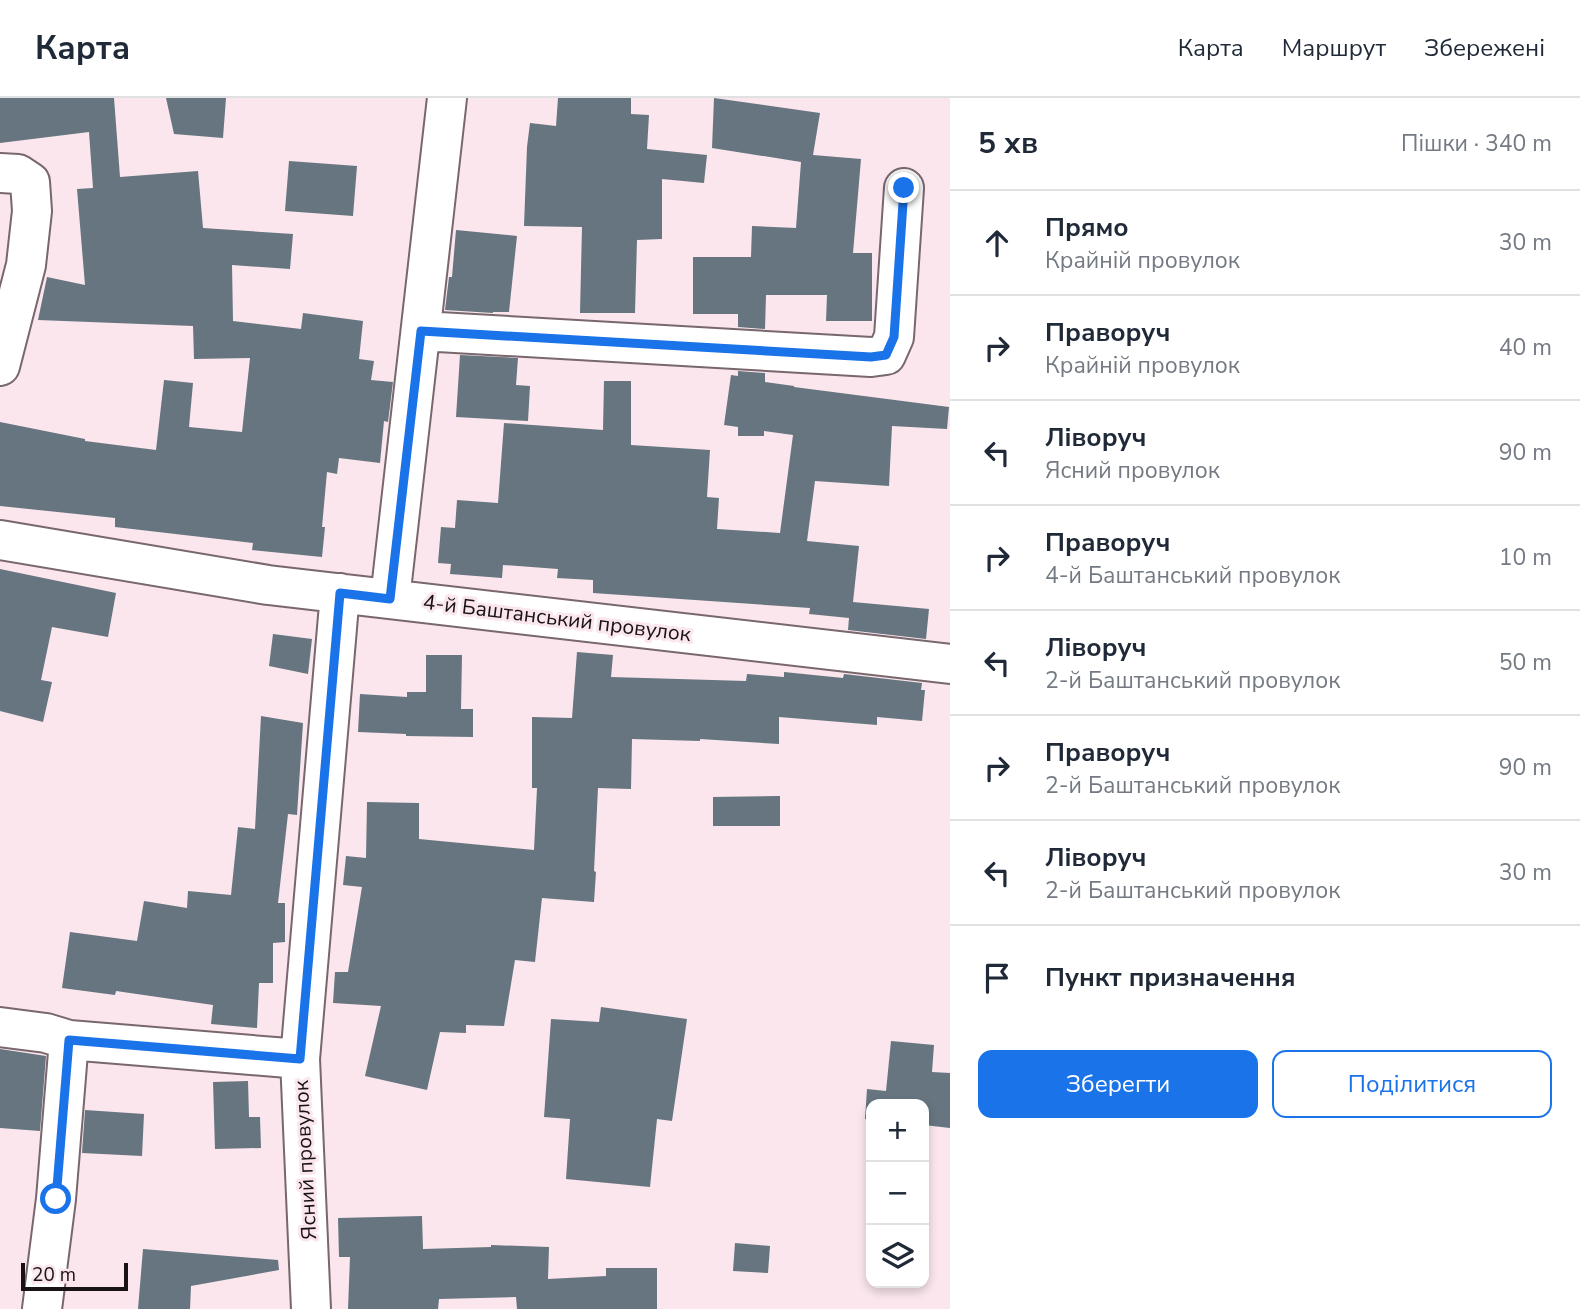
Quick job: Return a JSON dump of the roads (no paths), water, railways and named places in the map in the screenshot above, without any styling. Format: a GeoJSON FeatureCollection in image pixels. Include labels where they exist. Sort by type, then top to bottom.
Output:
{"type":"FeatureCollection","features":[{"type":"Feature","properties":{"kind":"street"},"geometry":{"type":"LineString","coordinates":[[390,599],[447,98]]}},
{"type":"Feature","properties":{"kind":"street"},"geometry":{"type":"LineString","coordinates":[[0,173],[18,174],[30,182],[32,211],[26,265],[0,366]]}},
{"type":"Feature","properties":{"kind":"street"},"geometry":{"type":"LineString","coordinates":[[421,331],[871,357],[886,355],[894,337],[904,188]]}},
{"type":"Feature","properties":{"kind":"street","name":"4-й Баштанський провулок"},"geometry":{"type":"LineString","coordinates":[[0,540],[268,585],[950,664]]}},
{"type":"Feature","properties":{"kind":"street","name":"Ясний провулок"},"geometry":{"type":"LineString","coordinates":[[311,1309],[300,1059],[340,593]]}},
{"type":"Feature","properties":{"kind":"street"},"geometry":{"type":"LineString","coordinates":[[0,1027],[46,1033],[69,1040],[300,1059]]}},
{"type":"Feature","properties":{"kind":"street"},"geometry":{"type":"LineString","coordinates":[[41,1309],[56,1199],[69,1040]]}}]}
